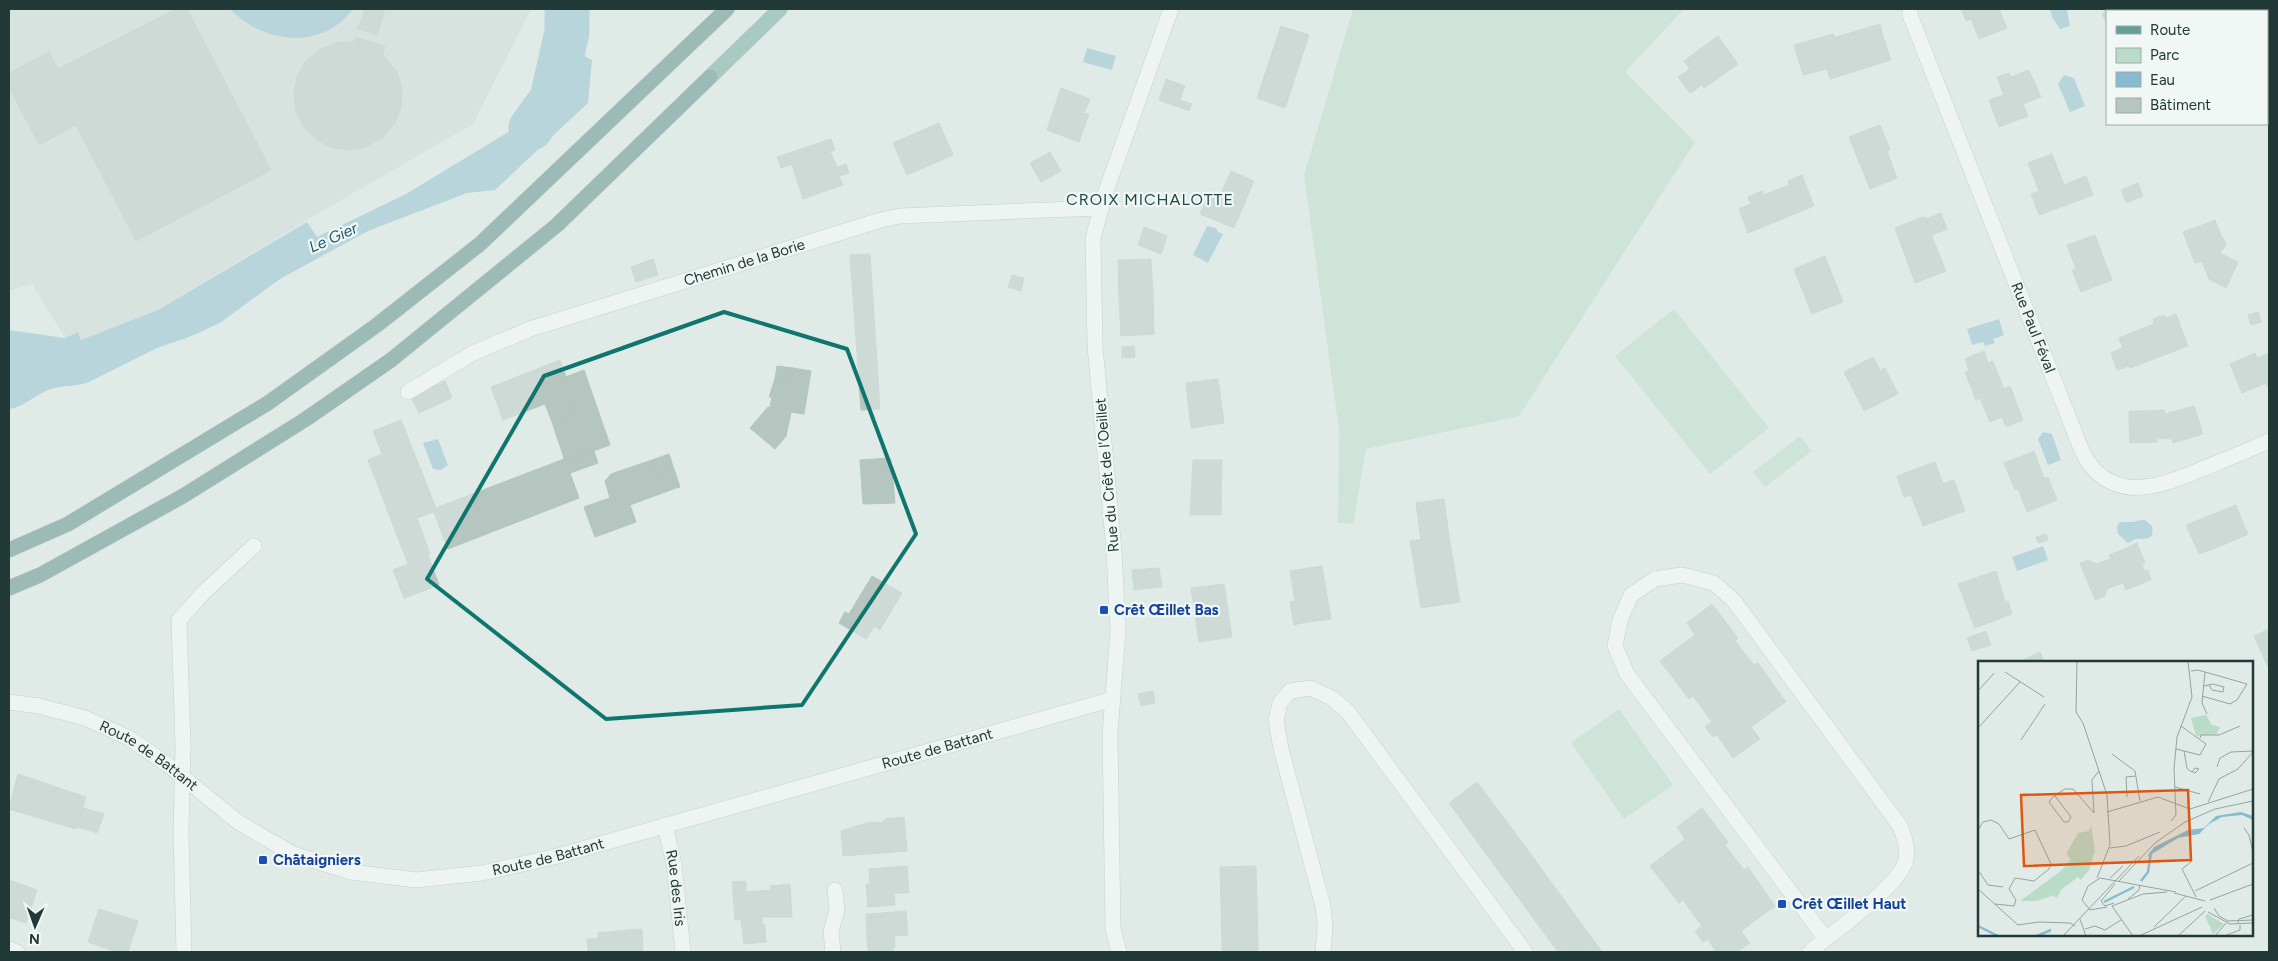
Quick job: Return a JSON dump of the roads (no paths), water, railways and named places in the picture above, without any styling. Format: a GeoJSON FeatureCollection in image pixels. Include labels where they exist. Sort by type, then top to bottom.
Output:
{"type":"FeatureCollection","features":[{"type":"Feature","properties":{"kind":"highway"},"geometry":{"type":"LineString","coordinates":[[9,550],[68,524],[268,403],[377,325],[480,244],[727,9]]}},
{"type":"Feature","properties":{"kind":"highway"},"geometry":{"type":"LineString","coordinates":[[9,588],[40,575],[183,496],[306,419],[391,360],[557,225],[710,77]]}},
{"type":"Feature","properties":{"kind":"main road"},"geometry":{"type":"LineString","coordinates":[[710,77],[780,9]]}},
{"type":"Feature","properties":{"kind":"street","name":"Rue du Crêt de l'Oeillet"},"geometry":{"type":"LineString","coordinates":[[1119,952],[1113,929],[1110,733],[1118,632],[1116,580],[1095,346],[1093,238],[1100,208],[1171,9]]}},
{"type":"Feature","properties":{"kind":"street","name":"Rue Paul Féval"},"geometry":{"type":"LineString","coordinates":[[1910,9],[2080,446],[2092,467],[2109,480],[2128,487],[2147,488],[2169,482],[2269,441]]}},
{"type":"Feature","properties":{"kind":"street","name":"Chemin de la Borie"},"geometry":{"type":"LineString","coordinates":[[408,392],[473,353],[530,329],[887,218],[1100,208]]}},
{"type":"Feature","properties":{"kind":"street"},"geometry":{"type":"LineString","coordinates":[[184,952],[183,745],[179,620],[203,593],[254,546]]}},
{"type":"Feature","properties":{"kind":"street"},"geometry":{"type":"LineString","coordinates":[[1810,952],[1863,909],[1897,878],[1906,861],[1906,844],[1900,826],[1734,601],[1714,583],[1682,575],[1655,579],[1631,595],[1620,620],[1615,646],[1626,674],[1825,938]]}},
{"type":"Feature","properties":{"kind":"street"},"geometry":{"type":"LineString","coordinates":[[1322,952],[1325,927],[1323,906],[1281,749],[1276,720],[1280,703],[1290,691],[1310,688],[1332,698],[1348,712],[1525,952]]}},
{"type":"Feature","properties":{"kind":"street","name":"Route de Battant"},"geometry":{"type":"LineString","coordinates":[[9,702],[39,706],[85,718],[129,738],[238,822],[293,854],[351,872],[416,880],[482,873],[554,857],[665,824],[1113,699]]}},
{"type":"Feature","properties":{"kind":"street","name":"Rue des Iris"},"geometry":{"type":"LineString","coordinates":[[665,824],[674,864],[683,952]]}},
{"type":"Feature","properties":{"kind":"street"},"geometry":{"type":"LineString","coordinates":[[832,952],[831,931],[837,910],[835,890]]}},
{"type":"Feature","properties":{"kind":"street"},"geometry":{"type":"LineString","coordinates":[[9,950],[17,952]]}},
{"type":"Feature","properties":{"kind":"water"},"geometry":{"type":"Polygon","coordinates":[[[230,9],[353,9],[340,22],[325,32],[309,37],[292,38],[259,30],[243,21],[230,9]]]}},
{"type":"Feature","properties":{"kind":"water"},"geometry":{"type":"Polygon","coordinates":[[[2050,9],[2067,9],[2070,26],[2060,29],[2052,17],[2050,9]]]}},
{"type":"Feature","properties":{"kind":"water"},"geometry":{"type":"Polygon","coordinates":[[[569,48],[592,60],[588,103],[495,190],[467,193],[368,231],[280,279],[220,323],[189,337],[157,348],[89,382],[51,389],[20,406],[9,409],[9,330],[65,338],[78,332],[81,340],[158,310],[307,222],[317,237],[406,194],[523,123],[543,103],[569,48]]]}},
{"type":"Feature","properties":{"kind":"water"},"geometry":{"type":"Polygon","coordinates":[[[1087,48],[1116,56],[1112,70],[1083,62],[1087,48]]]}},
{"type":"Feature","properties":{"kind":"water"},"geometry":{"type":"Polygon","coordinates":[[[2064,75],[2074,78],[2085,106],[2070,112],[2058,84],[2064,75]]]}},
{"type":"Feature","properties":{"kind":"water"},"geometry":{"type":"Polygon","coordinates":[[[1207,226],[1216,228],[1218,232],[1223,234],[1208,263],[1193,255],[1207,226]]]}},
{"type":"Feature","properties":{"kind":"water"},"geometry":{"type":"Polygon","coordinates":[[[1999,319],[2004,335],[1993,339],[1995,343],[1985,346],[1983,342],[1972,345],[1967,329],[1999,319]]]}},
{"type":"Feature","properties":{"kind":"water"},"geometry":{"type":"Polygon","coordinates":[[[2043,432],[2052,434],[2061,460],[2048,465],[2038,439],[2043,432]]]}},
{"type":"Feature","properties":{"kind":"water"},"geometry":{"type":"Polygon","coordinates":[[[438,439],[448,465],[441,470],[433,469],[423,443],[438,439]]]}},
{"type":"Feature","properties":{"kind":"water"},"geometry":{"type":"Polygon","coordinates":[[[2145,520],[2152,526],[2151,537],[2135,539],[2128,543],[2118,534],[2117,526],[2120,522],[2145,520]]]}},
{"type":"Feature","properties":{"kind":"water"},"geometry":{"type":"Polygon","coordinates":[[[2043,546],[2048,560],[2017,571],[2012,557],[2043,546]]]}},
{"type":"Feature","properties":{"kind":"waterway","name":"Le Gier"},"geometry":{"type":"LineString","coordinates":[[531,128],[552,99],[567,32],[567,9]]}},
{"type":"Feature","properties":{"kind":"place","name":"Crêt Œillet Bas"},"geometry":{"type":"Point","coordinates":[1104,610]}},
{"type":"Feature","properties":{"kind":"place","name":"Châtaigniers"},"geometry":{"type":"Point","coordinates":[263,860]}},
{"type":"Feature","properties":{"kind":"place","name":"Crêt Œillet Haut"},"geometry":{"type":"Point","coordinates":[1782,904]}},
{"type":"Feature","properties":{"kind":"district","name":"CROIX MICHALOTTE"},"geometry":{"type":"Point","coordinates":[1150,199]}}]}
